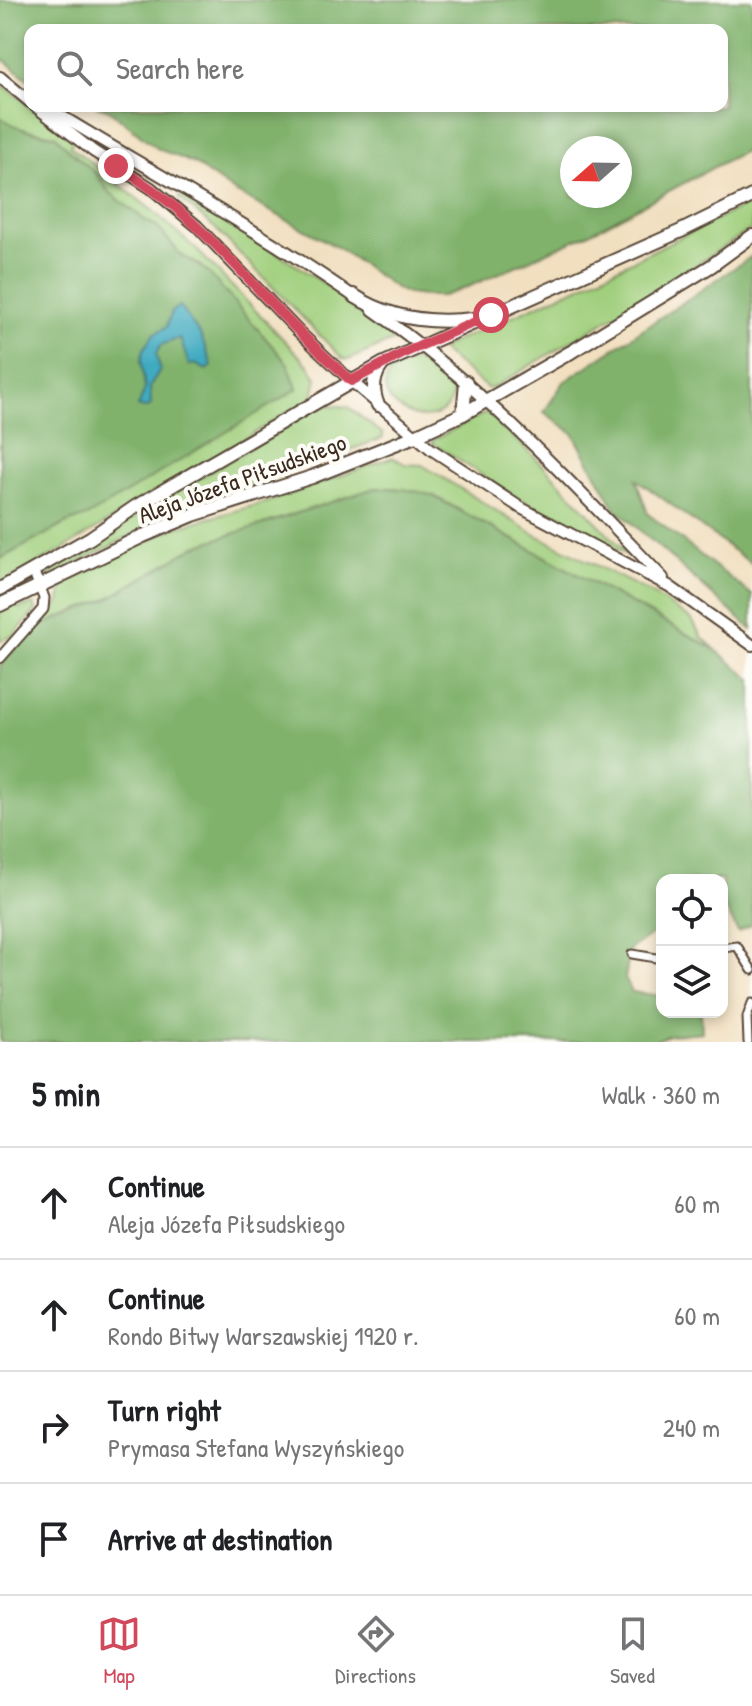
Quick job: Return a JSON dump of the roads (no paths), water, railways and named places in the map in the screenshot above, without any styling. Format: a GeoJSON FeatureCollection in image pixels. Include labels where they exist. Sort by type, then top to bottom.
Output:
{"type":"FeatureCollection","features":[{"type":"Feature","properties":{"kind":"main road"},"geometry":{"type":"LineString","coordinates":[[1,78],[24,96]]}},
{"type":"Feature","properties":{"kind":"main road"},"geometry":{"type":"LineString","coordinates":[[44,112],[93,151],[179,210],[214,241],[276,309],[351,381],[431,449],[521,508],[669,586],[752,645]]}},
{"type":"Feature","properties":{"kind":"main road"},"geometry":{"type":"LineString","coordinates":[[55,112],[164,180],[247,226],[353,295],[422,345],[555,465],[669,586]]}},
{"type":"Feature","properties":{"kind":"main road"},"geometry":{"type":"LineString","coordinates":[[378,405],[374,382],[384,363],[752,196]]}},
{"type":"Feature","properties":{"kind":"main road"},"geometry":{"type":"LineString","coordinates":[[415,436],[487,401],[711,266],[752,236]]}},
{"type":"Feature","properties":{"kind":"main road"},"geometry":{"type":"LineString","coordinates":[[353,295],[383,312],[422,320],[457,321],[491,315]]}},
{"type":"Feature","properties":{"kind":"main road","name":"Aleja Józefa Piłsudskiego"},"geometry":{"type":"LineString","coordinates":[[0,589],[384,363]]}},
{"type":"Feature","properties":{"kind":"main road"},"geometry":{"type":"LineString","coordinates":[[463,414],[466,382]]}},
{"type":"Feature","properties":{"kind":"main road","name":"Aleja Józefa Piłsudskiego"},"geometry":{"type":"LineString","coordinates":[[0,605],[193,515],[312,477],[415,436]]}},
{"type":"Feature","properties":{"kind":"street"},"geometry":{"type":"LineString","coordinates":[[0,658],[43,609],[41,587],[33,570]]}},
{"type":"Feature","properties":{"kind":"street"},"geometry":{"type":"LineString","coordinates":[[728,946],[737,946],[752,970]]}},
{"type":"Feature","properties":{"kind":"street"},"geometry":{"type":"LineString","coordinates":[[632,954],[656,958]]}},
{"type":"Feature","properties":{"kind":"street"},"geometry":{"type":"LineString","coordinates":[[748,1042],[747,1017],[752,1003]]}},
{"type":"Feature","properties":{"kind":"water"},"geometry":{"type":"Polygon","coordinates":[[[180,306],[201,336],[212,366],[207,370],[195,364],[189,365],[180,338],[161,345],[156,354],[160,369],[150,387],[151,405],[138,407],[145,389],[141,361],[144,349],[153,335],[167,326],[172,311],[180,306]]]}}]}
